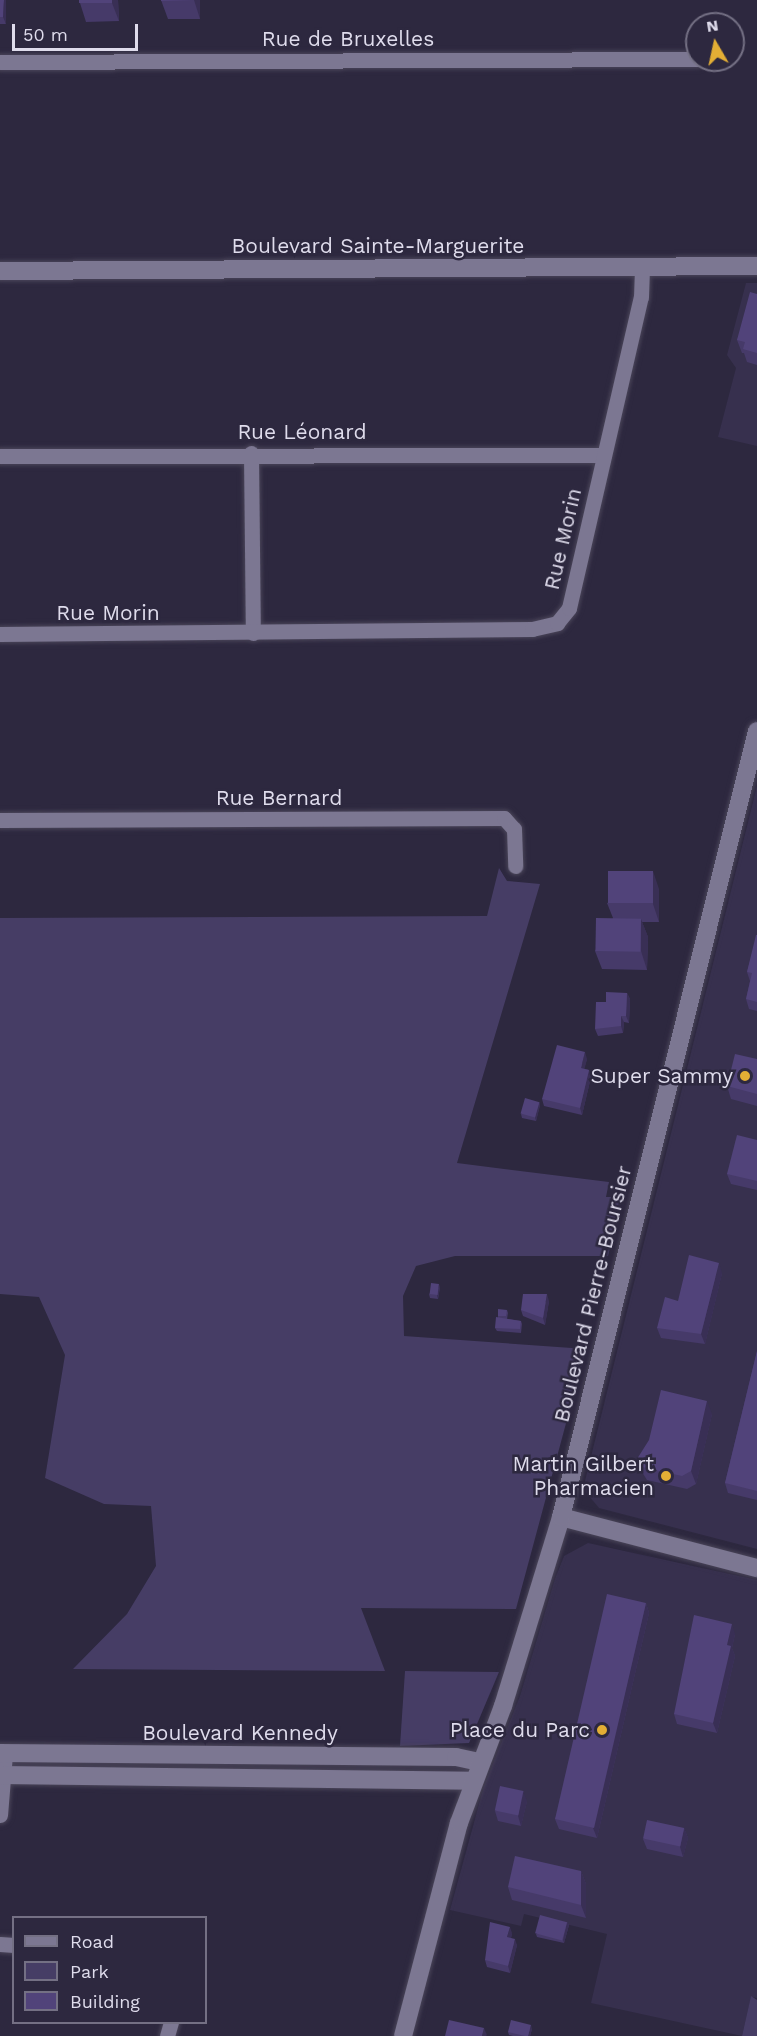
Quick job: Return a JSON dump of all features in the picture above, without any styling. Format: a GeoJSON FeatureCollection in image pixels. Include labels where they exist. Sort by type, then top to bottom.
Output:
{"type":"FeatureCollection","features":[{"type":"Feature","properties":{"kind":"street","name":"Rue de Bruxelles"},"geometry":{"type":"LineString","coordinates":[[0,62],[685,59]]}},
{"type":"Feature","properties":{"kind":"street","name":"Boulevard Sainte-Marguerite"},"geometry":{"type":"LineString","coordinates":[[0,271],[757,266]]}},
{"type":"Feature","properties":{"kind":"street","name":"Rue Morin"},"geometry":{"type":"LineString","coordinates":[[0,634],[253,633],[550,626],[569,608],[641,297],[642,267]]}},
{"type":"Feature","properties":{"kind":"street","name":"Rue Léonard"},"geometry":{"type":"LineString","coordinates":[[0,456],[251,453],[604,455]]}},
{"type":"Feature","properties":{"kind":"street"},"geometry":{"type":"LineString","coordinates":[[251,453],[253,633]]}},
{"type":"Feature","properties":{"kind":"street","name":"Boulevard Pierre-Boursier"},"geometry":{"type":"LineString","coordinates":[[404,2036],[472,1781],[561,1517],[757,731]]}},
{"type":"Feature","properties":{"kind":"street","name":"Rue Bernard"},"geometry":{"type":"LineString","coordinates":[[0,819],[504,818],[514,829],[515,866]]}},
{"type":"Feature","properties":{"kind":"street"},"geometry":{"type":"LineString","coordinates":[[561,1517],[757,1568]]}},
{"type":"Feature","properties":{"kind":"street"},"geometry":{"type":"LineString","coordinates":[[0,1815],[2,1753]]}},
{"type":"Feature","properties":{"kind":"street","name":"Boulevard Kennedy"},"geometry":{"type":"LineString","coordinates":[[2,1753],[456,1757],[480,1762]]}},
{"type":"Feature","properties":{"kind":"street"},"geometry":{"type":"LineString","coordinates":[[237,1755],[238,1777]]}},
{"type":"Feature","properties":{"kind":"street","name":"Boulevard Kennedy"},"geometry":{"type":"LineString","coordinates":[[2,1775],[472,1781]]}},
{"type":"Feature","properties":{"kind":"shaded area"},"geometry":{"type":"Polygon","coordinates":[[[746,283],[757,283],[757,446],[718,437],[736,368],[727,355],[746,283]]]}},
{"type":"Feature","properties":{"kind":"shaded area"},"geometry":{"type":"Polygon","coordinates":[[[757,786],[757,1549],[599,1508],[583,1489],[757,786]]]}},
{"type":"Feature","properties":{"kind":"shaded area"},"geometry":{"type":"Polygon","coordinates":[[[588,1543],[757,1580],[757,1998],[751,1997],[742,2036],[591,2003],[607,1934],[524,1914],[521,1926],[450,1910],[484,1786],[520,1696],[555,1579],[564,1556],[588,1543]]]}},
{"type":"Feature","properties":{"kind":"green space"},"geometry":{"type":"Polygon","coordinates":[[[499,868],[507,881],[540,884],[457,1163],[609,1182],[606,1197],[622,1197],[608,1256],[455,1256],[416,1266],[403,1296],[404,1336],[586,1349],[516,1609],[361,1608],[385,1671],[73,1669],[127,1614],[156,1566],[151,1506],[104,1504],[45,1478],[65,1355],[39,1297],[0,1294],[0,918],[487,916],[499,868]]]}},
{"type":"Feature","properties":{"kind":"green space"},"geometry":{"type":"Polygon","coordinates":[[[405,1671],[499,1672],[469,1743],[400,1746],[405,1671]]]}},
{"type":"Feature","properties":{"kind":"green space"},"geometry":{"type":"Polygon","coordinates":[[[751,1996],[757,2000],[757,2036],[742,2036],[751,1996]]]}},
{"type":"Feature","properties":{"kind":"building"},"geometry":{"type":"Polygon","coordinates":[[[0,0],[4,0],[3,17],[0,17],[0,0]]]}},
{"type":"Feature","properties":{"kind":"building"},"geometry":{"type":"Polygon","coordinates":[[[79,0],[112,0],[112,3],[79,3],[79,0]]]}},
{"type":"Feature","properties":{"kind":"building"},"geometry":{"type":"Polygon","coordinates":[[[750,292],[757,294],[757,353],[743,349],[745,342],[737,340],[750,292]]]}},
{"type":"Feature","properties":{"kind":"building"},"geometry":{"type":"Polygon","coordinates":[[[608,871],[653,871],[653,903],[608,903],[608,871]]]}},
{"type":"Feature","properties":{"kind":"building"},"geometry":{"type":"Polygon","coordinates":[[[596,918],[641,919],[640,952],[595,951],[596,918]]]}},
{"type":"Feature","properties":{"kind":"building"},"geometry":{"type":"Polygon","coordinates":[[[756,935],[757,1002],[746,999],[752,973],[747,972],[756,935]]]}},
{"type":"Feature","properties":{"kind":"building"},"geometry":{"type":"Polygon","coordinates":[[[606,992],[627,993],[626,1016],[621,1016],[621,1026],[595,1029],[596,1002],[606,1002],[606,992]]]}},
{"type":"Feature","properties":{"kind":"building"},"geometry":{"type":"Polygon","coordinates":[[[557,1045],[585,1052],[581,1068],[589,1070],[580,1108],[542,1099],[557,1045]]]}},
{"type":"Feature","properties":{"kind":"building"},"geometry":{"type":"Polygon","coordinates":[[[735,1054],[757,1059],[757,1094],[727,1086],[735,1054]]]}},
{"type":"Feature","properties":{"kind":"building"},"geometry":{"type":"Polygon","coordinates":[[[525,1098],[539,1102],[535,1118],[521,1113],[525,1098]]]}},
{"type":"Feature","properties":{"kind":"building"},"geometry":{"type":"Polygon","coordinates":[[[737,1135],[757,1140],[757,1181],[727,1174],[737,1135]]]}},
{"type":"Feature","properties":{"kind":"building"},"geometry":{"type":"Polygon","coordinates":[[[689,1255],[719,1263],[701,1334],[657,1328],[665,1297],[678,1301],[689,1255]]]}},
{"type":"Feature","properties":{"kind":"building"},"geometry":{"type":"Polygon","coordinates":[[[431,1283],[439,1284],[438,1295],[430,1294],[431,1283]]]}},
{"type":"Feature","properties":{"kind":"building"},"geometry":{"type":"Polygon","coordinates":[[[523,1294],[547,1294],[543,1318],[521,1310],[523,1294]]]}},
{"type":"Feature","properties":{"kind":"building"},"geometry":{"type":"Polygon","coordinates":[[[498,1309],[507,1310],[506,1316],[498,1316],[498,1309]]]}},
{"type":"Feature","properties":{"kind":"building"},"geometry":{"type":"Polygon","coordinates":[[[496,1317],[521,1321],[520,1329],[495,1328],[496,1317]]]}},
{"type":"Feature","properties":{"kind":"building"},"geometry":{"type":"Polygon","coordinates":[[[757,1351],[757,1491],[725,1483],[757,1351]]]}},
{"type":"Feature","properties":{"kind":"building"},"geometry":{"type":"Polygon","coordinates":[[[661,1390],[707,1401],[691,1471],[682,1476],[642,1467],[637,1459],[649,1440],[661,1390]]]}},
{"type":"Feature","properties":{"kind":"building","name":"Place du Parc"},"geometry":{"type":"Polygon","coordinates":[[[607,1594],[646,1603],[594,1828],[555,1819],[607,1594]]]}},
{"type":"Feature","properties":{"kind":"building"},"geometry":{"type":"Polygon","coordinates":[[[694,1615],[732,1624],[727,1645],[731,1646],[713,1723],[674,1714],[694,1615]]]}},
{"type":"Feature","properties":{"kind":"building"},"geometry":{"type":"Polygon","coordinates":[[[500,1786],[523,1791],[518,1815],[495,1810],[500,1786]]]}},
{"type":"Feature","properties":{"kind":"building"},"geometry":{"type":"Polygon","coordinates":[[[647,1820],[684,1828],[680,1846],[643,1839],[647,1820]]]}},
{"type":"Feature","properties":{"kind":"building"},"geometry":{"type":"Polygon","coordinates":[[[515,1856],[581,1871],[581,1905],[508,1887],[515,1856]]]}},
{"type":"Feature","properties":{"kind":"building"},"geometry":{"type":"Polygon","coordinates":[[[540,1915],[567,1922],[562,1941],[535,1933],[540,1915]]]}},
{"type":"Feature","properties":{"kind":"building"},"geometry":{"type":"Polygon","coordinates":[[[490,1922],[510,1927],[507,1937],[515,1939],[508,1966],[485,1960],[490,1922]]]}},
{"type":"Feature","properties":{"kind":"building"},"geometry":{"type":"Polygon","coordinates":[[[449,2020],[484,2028],[482,2036],[445,2036],[449,2020]]]}},
{"type":"Feature","properties":{"kind":"building"},"geometry":{"type":"Polygon","coordinates":[[[511,2020],[531,2025],[528,2036],[508,2032],[511,2020]]]}},
{"type":"Feature","properties":{"kind":"place","name":"Super Sammy"},"geometry":{"type":"Point","coordinates":[745,1076]}},
{"type":"Feature","properties":{"kind":"place","name":"Martin Gilbert Pharmacien"},"geometry":{"type":"Point","coordinates":[666,1476]}},
{"type":"Feature","properties":{"kind":"place","name":"Place du Parc"},"geometry":{"type":"Point","coordinates":[602,1730]}}]}
